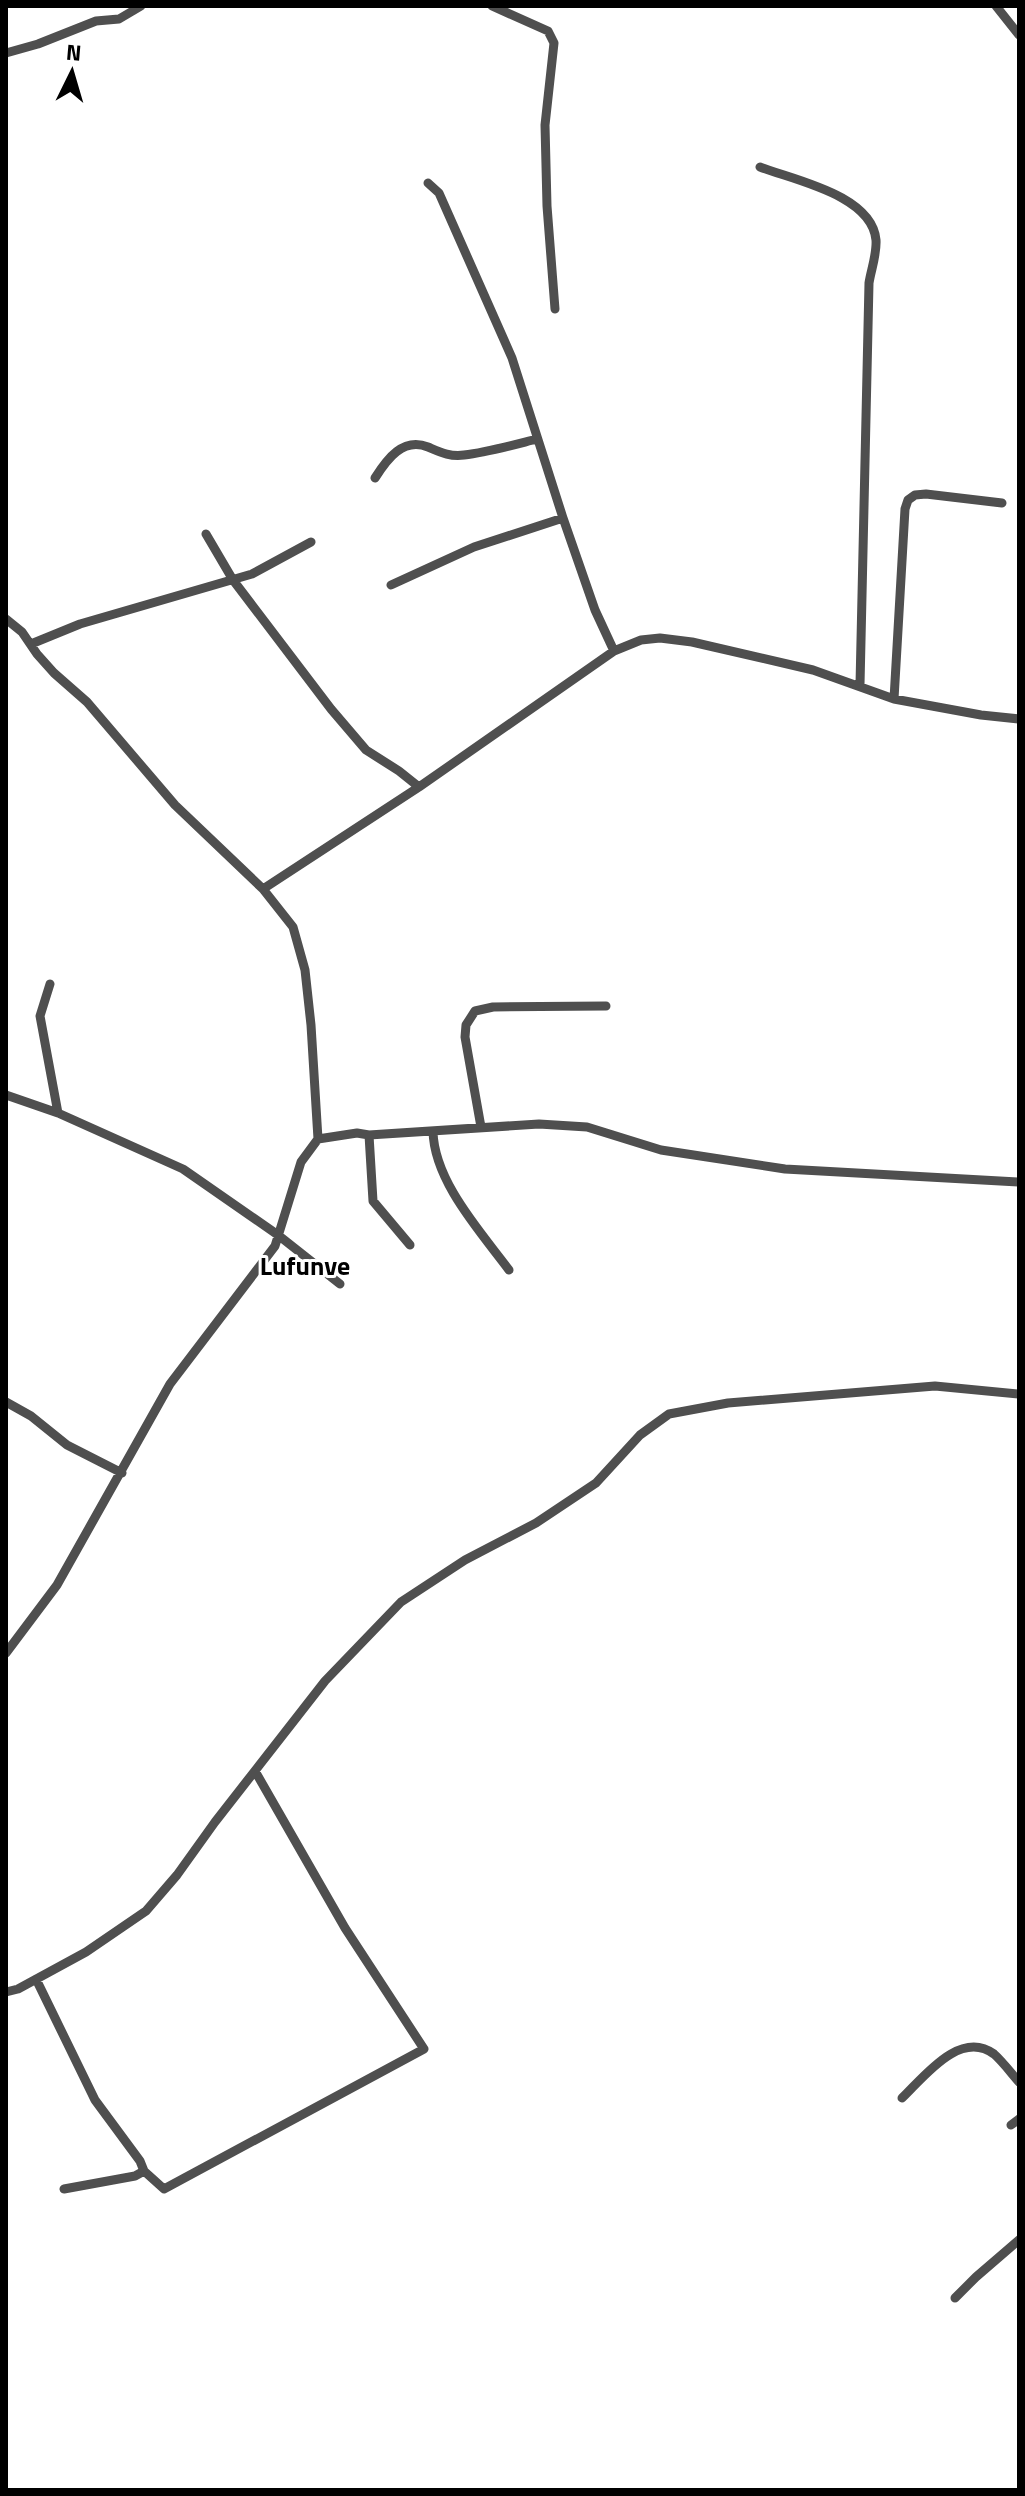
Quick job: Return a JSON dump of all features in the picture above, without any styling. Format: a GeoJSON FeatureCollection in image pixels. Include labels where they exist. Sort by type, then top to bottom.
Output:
{"type":"FeatureCollection","features":[{"type":"Feature","properties":{"kind":"street"},"geometry":{"type":"LineString","coordinates":[[6,53],[96,21],[119,19],[141,6]]}},
{"type":"Feature","properties":{"kind":"street"},"geometry":{"type":"LineString","coordinates":[[492,6],[548,31],[554,43],[545,125],[555,309]]}},
{"type":"Feature","properties":{"kind":"street"},"geometry":{"type":"LineString","coordinates":[[996,6],[1019,35]]}},
{"type":"Feature","properties":{"kind":"street"},"geometry":{"type":"LineString","coordinates":[[760,167],[843,197],[872,224],[876,239],[869,283],[860,685]]}},
{"type":"Feature","properties":{"kind":"street"},"geometry":{"type":"LineString","coordinates":[[428,183],[439,193],[512,358],[595,610],[614,651]]}},
{"type":"Feature","properties":{"kind":"street"},"geometry":{"type":"LineString","coordinates":[[375,478],[395,451],[409,445],[424,445],[450,456],[537,439]]}},
{"type":"Feature","properties":{"kind":"street"},"geometry":{"type":"LineString","coordinates":[[894,699],[908,500],[915,495],[926,494],[1002,503]]}},
{"type":"Feature","properties":{"kind":"street"},"geometry":{"type":"LineString","coordinates":[[391,585],[474,547],[563,518]]}},
{"type":"Feature","properties":{"kind":"street"},"geometry":{"type":"LineString","coordinates":[[206,534],[233,580],[331,709],[366,750],[419,787]]}},
{"type":"Feature","properties":{"kind":"street"},"geometry":{"type":"LineString","coordinates":[[31,644],[80,624],[233,580],[271,565],[311,542]]}},
{"type":"Feature","properties":{"kind":"street"},"geometry":{"type":"LineString","coordinates":[[6,619],[22,632],[54,673],[87,702],[175,805],[263,889],[293,927],[305,970],[318,1139],[301,1162],[275,1246],[170,1384],[57,1585],[6,1653]]}},
{"type":"Feature","properties":{"kind":"street"},"geometry":{"type":"LineString","coordinates":[[263,889],[419,787],[614,651],[641,640],[660,638],[692,642],[813,670],[894,699],[1019,719]]}},
{"type":"Feature","properties":{"kind":"street"},"geometry":{"type":"LineString","coordinates":[[50,984],[40,1016],[58,1113]]}},
{"type":"Feature","properties":{"kind":"street"},"geometry":{"type":"LineString","coordinates":[[481,1127],[465,1037],[466,1025],[475,1011],[493,1007],[606,1006]]}},
{"type":"Feature","properties":{"kind":"street"},"geometry":{"type":"LineString","coordinates":[[6,1095],[58,1113],[183,1169],[278,1235],[340,1284]]}},
{"type":"Feature","properties":{"kind":"street"},"geometry":{"type":"LineString","coordinates":[[318,1139],[357,1133],[369,1135],[539,1124],[587,1127],[661,1150],[785,1169],[1019,1182]]}},
{"type":"Feature","properties":{"kind":"street"},"geometry":{"type":"LineString","coordinates":[[433,1131],[435,1157],[444,1176],[509,1270]]}},
{"type":"Feature","properties":{"kind":"street"},"geometry":{"type":"LineString","coordinates":[[369,1135],[373,1201],[410,1245]]}},
{"type":"Feature","properties":{"kind":"street"},"geometry":{"type":"LineString","coordinates":[[6,1992],[18,1989],[86,1952],[146,1911],[325,1681],[401,1602],[465,1560],[536,1523],[596,1483],[640,1435],[669,1414],[728,1403],[935,1386],[1019,1394]]}},
{"type":"Feature","properties":{"kind":"street"},"geometry":{"type":"LineString","coordinates":[[6,1402],[31,1416],[67,1445],[122,1473]]}},
{"type":"Feature","properties":{"kind":"street"},"geometry":{"type":"LineString","coordinates":[[36,1979],[95,2100],[144,2171],[164,2189],[424,2049],[345,1928],[255,1771]]}},
{"type":"Feature","properties":{"kind":"street"},"geometry":{"type":"LineString","coordinates":[[902,2098],[953,2052],[974,2046],[993,2053],[1019,2082]]}},
{"type":"Feature","properties":{"kind":"street"},"geometry":{"type":"LineString","coordinates":[[64,2189],[135,2176],[144,2171]]}},
{"type":"Feature","properties":{"kind":"street"},"geometry":{"type":"LineString","coordinates":[[955,2298],[1019,2240]]}},
{"type":"Feature","properties":{"kind":"district","name":"Lufunve"},"geometry":{"type":"Point","coordinates":[305,1265]}}]}
